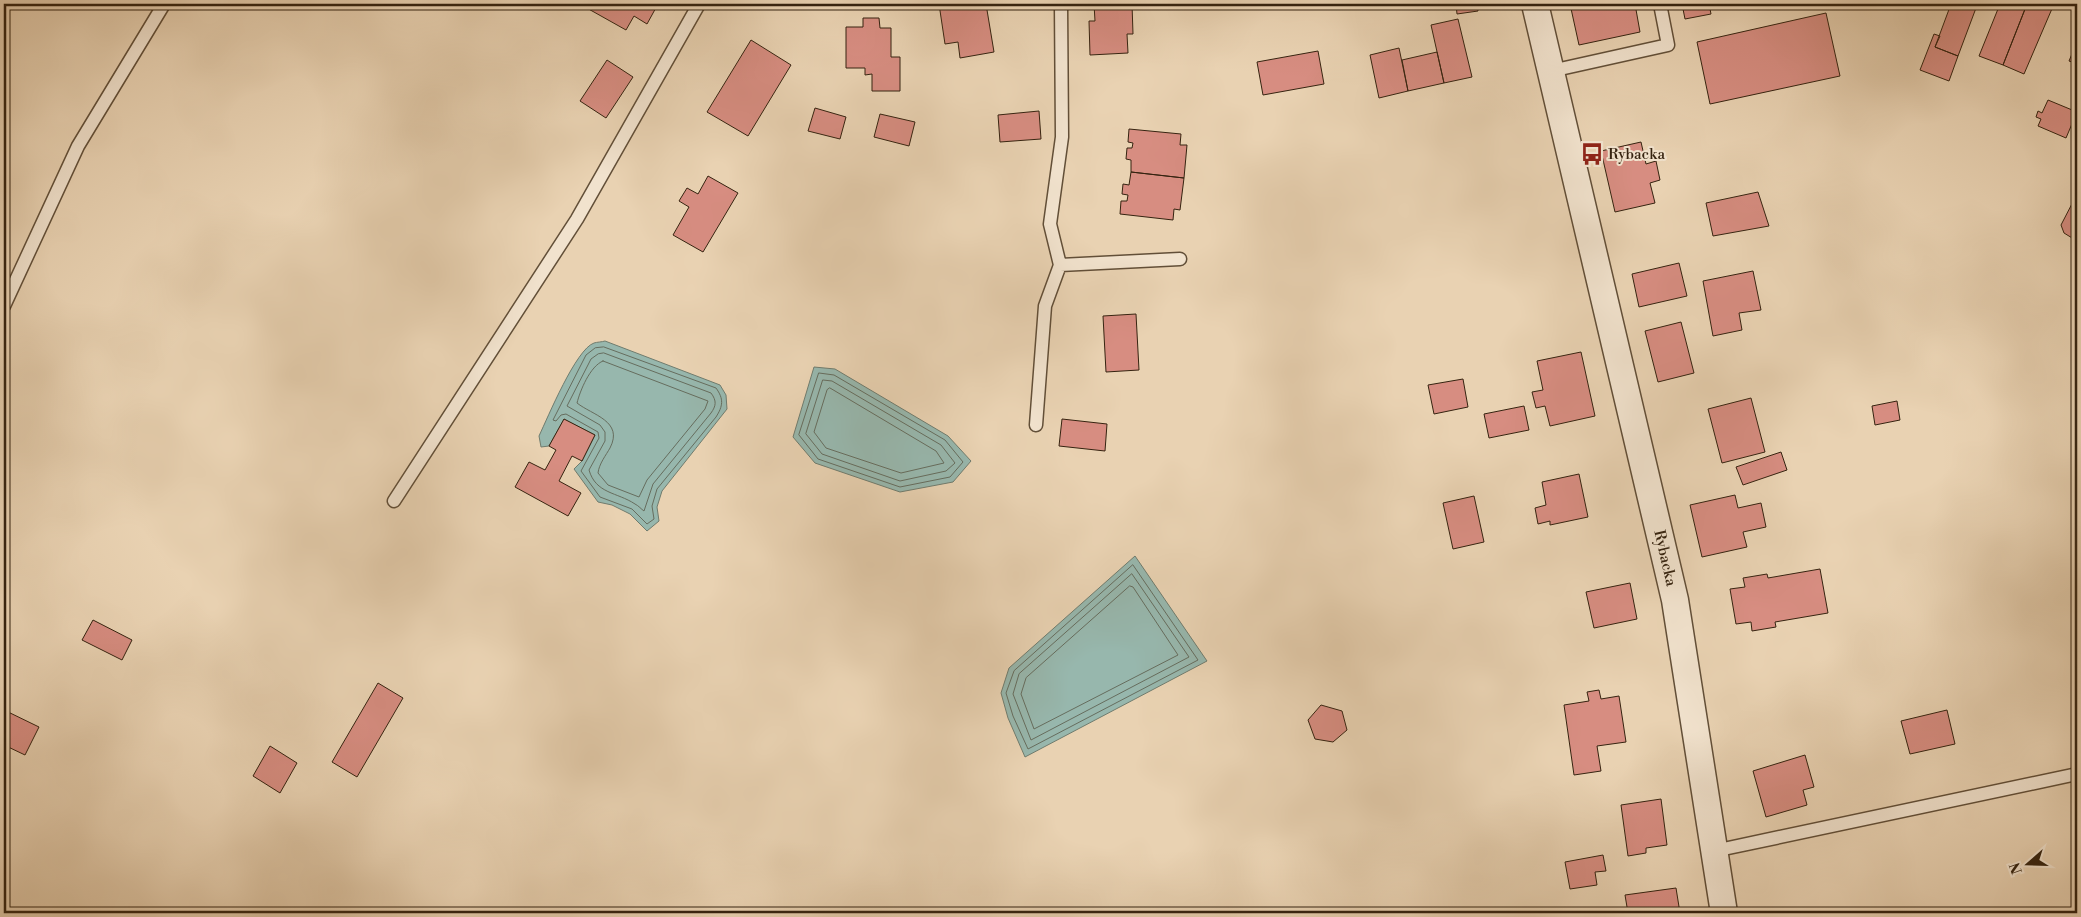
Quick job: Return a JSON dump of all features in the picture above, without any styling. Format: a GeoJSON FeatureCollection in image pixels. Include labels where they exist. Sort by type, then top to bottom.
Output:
{"type":"FeatureCollection","features":[{"type":"Feature","properties":{"kind":"street","name":"Rybacka"},"geometry":{"type":"LineString","coordinates":[[1536,4],[1675,600],[1724,913]]}},
{"type":"Feature","properties":{"kind":"lane"},"geometry":{"type":"LineString","coordinates":[[4,306],[78,146],[164,4]]}},
{"type":"Feature","properties":{"kind":"lane"},"geometry":{"type":"LineString","coordinates":[[394,501],[577,219],[699,4]]}},
{"type":"Feature","properties":{"kind":"lane"},"geometry":{"type":"LineString","coordinates":[[1036,425],[1045,306],[1060,265],[1050,224],[1062,137],[1061,4]]}},
{"type":"Feature","properties":{"kind":"lane"},"geometry":{"type":"LineString","coordinates":[[1551,71],[1668,45],[1660,4]]}},
{"type":"Feature","properties":{"kind":"lane"},"geometry":{"type":"LineString","coordinates":[[1060,265],[1180,259]]}},
{"type":"Feature","properties":{"kind":"lane"},"geometry":{"type":"LineString","coordinates":[[1714,851],[2077,774]]}},
{"type":"Feature","properties":{"kind":"water"},"geometry":{"type":"Polygon","coordinates":[[[605,341],[720,385],[726,395],[727,409],[662,491],[657,507],[659,521],[647,531],[630,514],[612,505],[598,502],[574,469],[582,461],[595,435],[564,419],[549,446],[541,447],[539,436],[571,370],[587,348],[594,343],[605,341]]]}},
{"type":"Feature","properties":{"kind":"water"},"geometry":{"type":"Polygon","coordinates":[[[814,367],[835,369],[948,436],[971,461],[953,482],[900,492],[815,463],[793,437],[814,367]]]}},
{"type":"Feature","properties":{"kind":"water"},"geometry":{"type":"Polygon","coordinates":[[[1135,556],[1207,661],[1025,757],[1008,718],[1001,693],[1009,668],[1135,556]]]}},
{"type":"Feature","properties":{"kind":"building"},"geometry":{"type":"Polygon","coordinates":[[[587,4],[658,4],[647,24],[634,16],[626,30],[585,7],[587,4]]]}},
{"type":"Feature","properties":{"kind":"building"},"geometry":{"type":"Polygon","coordinates":[[[939,4],[986,4],[994,52],[960,58],[958,42],[945,44],[939,4]]]}},
{"type":"Feature","properties":{"kind":"building"},"geometry":{"type":"Polygon","coordinates":[[[1094,4],[1132,4],[1133,34],[1127,34],[1128,53],[1090,55],[1089,21],[1095,21],[1094,4]]]}},
{"type":"Feature","properties":{"kind":"building"},"geometry":{"type":"Polygon","coordinates":[[[1380,4],[1397,4],[1398,7],[1381,9],[1380,4]]]}},
{"type":"Feature","properties":{"kind":"building"},"geometry":{"type":"Polygon","coordinates":[[[1397,4],[1417,4],[1417,5],[1398,7],[1397,4]]]}},
{"type":"Feature","properties":{"kind":"building"},"geometry":{"type":"Polygon","coordinates":[[[1456,4],[1477,4],[1478,11],[1457,14],[1456,4]]]}},
{"type":"Feature","properties":{"kind":"building"},"geometry":{"type":"Polygon","coordinates":[[[1570,4],[1635,4],[1640,32],[1579,45],[1570,4]]]}},
{"type":"Feature","properties":{"kind":"building"},"geometry":{"type":"Polygon","coordinates":[[[1682,4],[1709,4],[1711,14],[1685,19],[1682,4]]]}},
{"type":"Feature","properties":{"kind":"building"},"geometry":{"type":"Polygon","coordinates":[[[1951,4],[1964,4],[1976,8],[1958,56],[1935,47],[1951,4]]]}},
{"type":"Feature","properties":{"kind":"building"},"geometry":{"type":"Polygon","coordinates":[[[2000,4],[2027,4],[2003,65],[1979,56],[2000,4]]]}},
{"type":"Feature","properties":{"kind":"building"},"geometry":{"type":"Polygon","coordinates":[[[2027,4],[2054,4],[2024,74],[2003,65],[2027,4]]]}},
{"type":"Feature","properties":{"kind":"building"},"geometry":{"type":"Polygon","coordinates":[[[1826,13],[1840,76],[1710,104],[1697,42],[1826,13]]]}},
{"type":"Feature","properties":{"kind":"building"},"geometry":{"type":"Polygon","coordinates":[[[863,18],[879,18],[880,28],[891,28],[891,57],[900,57],[900,91],[872,91],[872,74],[865,75],[865,68],[846,68],[846,27],[863,27],[863,18]]]}},
{"type":"Feature","properties":{"kind":"building"},"geometry":{"type":"Polygon","coordinates":[[[1458,19],[1472,77],[1444,83],[1431,25],[1458,19]]]}},
{"type":"Feature","properties":{"kind":"building"},"geometry":{"type":"Polygon","coordinates":[[[1934,34],[1940,36],[1935,47],[1958,56],[1949,81],[1920,70],[1934,34]]]}},
{"type":"Feature","properties":{"kind":"building"},"geometry":{"type":"Polygon","coordinates":[[[751,40],[791,65],[748,136],[707,112],[751,40]]]}},
{"type":"Feature","properties":{"kind":"building"},"geometry":{"type":"Polygon","coordinates":[[[2077,42],[2077,64],[2069,61],[2077,42]]]}},
{"type":"Feature","properties":{"kind":"building"},"geometry":{"type":"Polygon","coordinates":[[[1399,48],[1408,91],[1379,98],[1370,55],[1399,48]]]}},
{"type":"Feature","properties":{"kind":"building"},"geometry":{"type":"Polygon","coordinates":[[[1318,51],[1324,84],[1263,95],[1257,62],[1318,51]]]}},
{"type":"Feature","properties":{"kind":"building"},"geometry":{"type":"Polygon","coordinates":[[[1437,52],[1444,83],[1408,91],[1402,60],[1437,52]]]}},
{"type":"Feature","properties":{"kind":"building"},"geometry":{"type":"Polygon","coordinates":[[[607,60],[633,77],[606,118],[580,101],[607,60]]]}},
{"type":"Feature","properties":{"kind":"building"},"geometry":{"type":"Polygon","coordinates":[[[2048,100],[2077,112],[2066,138],[2038,126],[2041,119],[2036,117],[2038,111],[2042,113],[2048,100]]]}},
{"type":"Feature","properties":{"kind":"building"},"geometry":{"type":"Polygon","coordinates":[[[815,108],[846,117],[840,139],[808,131],[815,108]]]}},
{"type":"Feature","properties":{"kind":"building"},"geometry":{"type":"Polygon","coordinates":[[[1039,111],[1041,139],[1000,142],[998,115],[1039,111]]]}},
{"type":"Feature","properties":{"kind":"building"},"geometry":{"type":"Polygon","coordinates":[[[880,114],[915,122],[909,146],[874,137],[880,114]]]}},
{"type":"Feature","properties":{"kind":"building"},"geometry":{"type":"Polygon","coordinates":[[[1129,129],[1181,134],[1180,145],[1187,145],[1184,178],[1131,172],[1131,160],[1126,159],[1127,148],[1132,148],[1133,143],[1128,142],[1129,129]]]}},
{"type":"Feature","properties":{"kind":"building"},"geometry":{"type":"Polygon","coordinates":[[[1641,142],[1646,164],[1656,161],[1660,180],[1650,183],[1655,203],[1615,212],[1601,151],[1641,142]]]}},
{"type":"Feature","properties":{"kind":"building"},"geometry":{"type":"Polygon","coordinates":[[[1131,172],[1184,178],[1180,210],[1174,209],[1173,220],[1120,214],[1121,201],[1127,201],[1128,195],[1122,194],[1123,184],[1129,185],[1131,172]]]}},
{"type":"Feature","properties":{"kind":"building"},"geometry":{"type":"Polygon","coordinates":[[[708,176],[738,193],[703,252],[673,235],[689,207],[679,201],[687,188],[698,194],[708,176]]]}},
{"type":"Feature","properties":{"kind":"building"},"geometry":{"type":"Polygon","coordinates":[[[1758,192],[1769,226],[1713,236],[1706,203],[1758,192]]]}},
{"type":"Feature","properties":{"kind":"building"},"geometry":{"type":"Polygon","coordinates":[[[2076,196],[2077,241],[2064,233],[2061,225],[2076,196]]]}},
{"type":"Feature","properties":{"kind":"building"},"geometry":{"type":"Polygon","coordinates":[[[1679,263],[1687,296],[1639,307],[1632,274],[1679,263]]]}},
{"type":"Feature","properties":{"kind":"building"},"geometry":{"type":"Polygon","coordinates":[[[1753,271],[1761,310],[1739,313],[1742,330],[1713,336],[1703,281],[1753,271]]]}},
{"type":"Feature","properties":{"kind":"building"},"geometry":{"type":"Polygon","coordinates":[[[1136,314],[1139,370],[1106,372],[1103,316],[1136,314]]]}},
{"type":"Feature","properties":{"kind":"building"},"geometry":{"type":"Polygon","coordinates":[[[1681,322],[1694,373],[1658,382],[1645,331],[1681,322]]]}},
{"type":"Feature","properties":{"kind":"building"},"geometry":{"type":"Polygon","coordinates":[[[1581,352],[1595,416],[1550,426],[1545,406],[1536,408],[1532,392],[1543,390],[1537,361],[1581,352]]]}},
{"type":"Feature","properties":{"kind":"building"},"geometry":{"type":"Polygon","coordinates":[[[1463,379],[1468,407],[1434,414],[1428,385],[1463,379]]]}},
{"type":"Feature","properties":{"kind":"building"},"geometry":{"type":"Polygon","coordinates":[[[1751,398],[1765,452],[1722,463],[1708,409],[1751,398]]]}},
{"type":"Feature","properties":{"kind":"building"},"geometry":{"type":"Polygon","coordinates":[[[1897,401],[1900,420],[1875,425],[1872,406],[1897,401]]]}},
{"type":"Feature","properties":{"kind":"building"},"geometry":{"type":"Polygon","coordinates":[[[1524,406],[1529,430],[1489,438],[1484,414],[1524,406]]]}},
{"type":"Feature","properties":{"kind":"building"},"geometry":{"type":"Polygon","coordinates":[[[564,419],[595,435],[582,461],[572,456],[559,481],[581,493],[568,516],[515,487],[529,462],[545,470],[556,450],[549,446],[564,419]]]}},
{"type":"Feature","properties":{"kind":"building"},"geometry":{"type":"Polygon","coordinates":[[[1062,419],[1107,424],[1105,451],[1059,446],[1062,419]]]}},
{"type":"Feature","properties":{"kind":"building"},"geometry":{"type":"Polygon","coordinates":[[[1781,452],[1787,470],[1743,485],[1736,467],[1781,452]]]}},
{"type":"Feature","properties":{"kind":"building"},"geometry":{"type":"Polygon","coordinates":[[[1579,474],[1588,517],[1550,525],[1550,521],[1538,524],[1535,508],[1546,505],[1542,482],[1579,474]]]}},
{"type":"Feature","properties":{"kind":"building"},"geometry":{"type":"Polygon","coordinates":[[[1735,495],[1738,508],[1761,503],[1766,527],[1743,532],[1747,547],[1702,557],[1690,505],[1735,495]]]}},
{"type":"Feature","properties":{"kind":"building"},"geometry":{"type":"Polygon","coordinates":[[[1474,496],[1484,542],[1453,549],[1443,503],[1474,496]]]}},
{"type":"Feature","properties":{"kind":"building"},"geometry":{"type":"Polygon","coordinates":[[[1820,569],[1828,613],[1775,622],[1776,627],[1752,631],[1751,622],[1736,624],[1730,589],[1745,587],[1743,578],[1767,574],[1768,578],[1820,569]]]}},
{"type":"Feature","properties":{"kind":"building"},"geometry":{"type":"Polygon","coordinates":[[[1630,583],[1637,619],[1594,628],[1586,592],[1630,583]]]}},
{"type":"Feature","properties":{"kind":"building"},"geometry":{"type":"Polygon","coordinates":[[[93,620],[132,640],[122,660],[82,640],[93,620]]]}},
{"type":"Feature","properties":{"kind":"building"},"geometry":{"type":"Polygon","coordinates":[[[378,683],[403,698],[357,777],[332,762],[378,683]]]}},
{"type":"Feature","properties":{"kind":"building"},"geometry":{"type":"Polygon","coordinates":[[[1599,690],[1601,699],[1619,696],[1626,742],[1597,746],[1601,771],[1574,775],[1564,705],[1589,701],[1587,692],[1599,690]]]}},
{"type":"Feature","properties":{"kind":"building"},"geometry":{"type":"Polygon","coordinates":[[[1321,705],[1342,711],[1347,730],[1333,742],[1315,739],[1308,720],[1321,705]]]}},
{"type":"Feature","properties":{"kind":"building"},"geometry":{"type":"Polygon","coordinates":[[[4,710],[39,727],[25,755],[4,745],[4,710]]]}},
{"type":"Feature","properties":{"kind":"building"},"geometry":{"type":"Polygon","coordinates":[[[1947,710],[1955,744],[1910,754],[1901,721],[1947,710]]]}},
{"type":"Feature","properties":{"kind":"building"},"geometry":{"type":"Polygon","coordinates":[[[270,746],[297,763],[280,793],[253,776],[270,746]]]}},
{"type":"Feature","properties":{"kind":"building"},"geometry":{"type":"Polygon","coordinates":[[[1805,755],[1814,787],[1803,790],[1807,805],[1766,817],[1753,771],[1805,755]]]}},
{"type":"Feature","properties":{"kind":"building"},"geometry":{"type":"Polygon","coordinates":[[[1661,799],[1667,845],[1646,848],[1646,853],[1628,856],[1621,805],[1661,799]]]}},
{"type":"Feature","properties":{"kind":"building"},"geometry":{"type":"Polygon","coordinates":[[[1603,855],[1606,871],[1595,872],[1597,885],[1570,889],[1565,862],[1603,855]]]}},
{"type":"Feature","properties":{"kind":"building"},"geometry":{"type":"Polygon","coordinates":[[[1676,888],[1680,913],[1628,913],[1625,895],[1676,888]]]}},
{"type":"Feature","properties":{"kind":"place","name":"Rybacka"},"geometry":{"type":"Point","coordinates":[1592,154]}}]}
